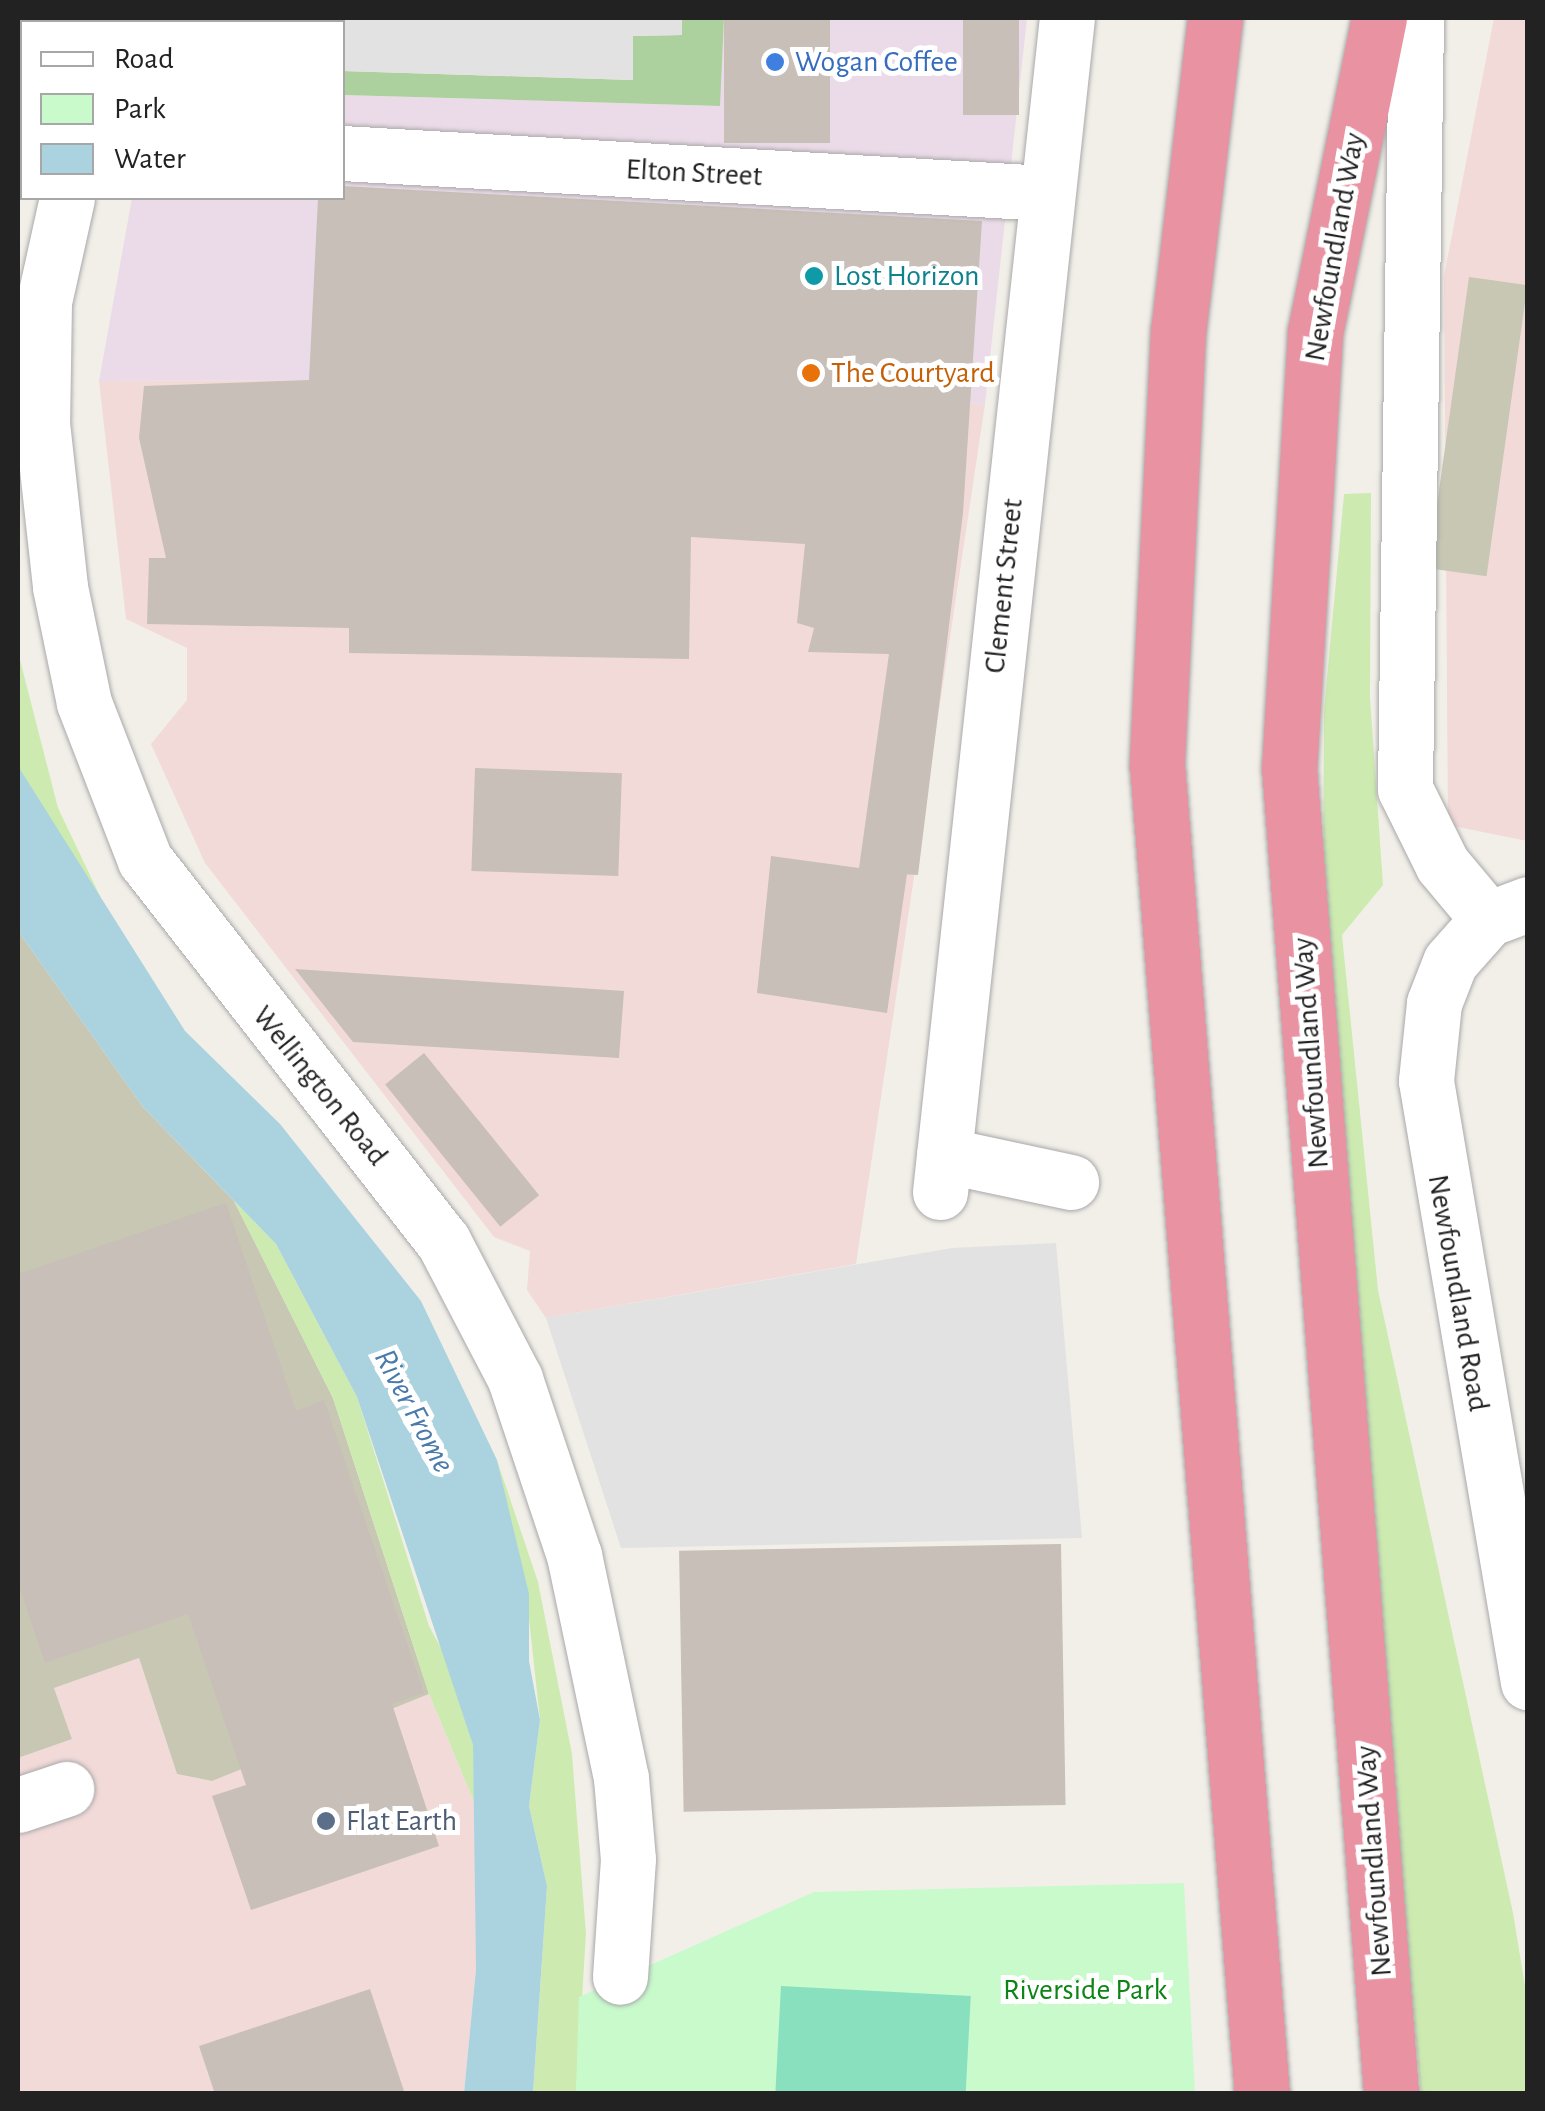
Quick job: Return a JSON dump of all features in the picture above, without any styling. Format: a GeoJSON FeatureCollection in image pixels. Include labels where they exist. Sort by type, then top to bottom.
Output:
{"type":"FeatureCollection","features":[{"type":"Feature","properties":{"kind":"highway"},"geometry":{"type":"LineString","coordinates":[[1215,18],[1178,331],[1157,764],[1262,2094]]}},
{"type":"Feature","properties":{"kind":"highway","name":"Newfoundland Way"},"geometry":{"type":"LineString","coordinates":[[1379,18],[1315,334],[1290,767],[1392,2094]]}},
{"type":"Feature","properties":{"kind":"street","name":"Clement Street"},"geometry":{"type":"LineString","coordinates":[[1068,18],[942,1174],[1071,1182]]}},
{"type":"Feature","properties":{"kind":"street"},"geometry":{"type":"LineString","coordinates":[[1416,18],[1405,788],[1434,852],[1508,912]]}},
{"type":"Feature","properties":{"kind":"street","name":"Elton Street"},"geometry":{"type":"LineString","coordinates":[[345,153],[1046,194]]}},
{"type":"Feature","properties":{"kind":"street","name":"Wellington Road"},"geometry":{"type":"LineString","coordinates":[[68,200],[44,302],[42,423],[55,552],[84,702],[145,860],[216,960],[434,1228],[515,1379],[574,1555],[620,1778],[628,1859],[620,1977]]}},
{"type":"Feature","properties":{"kind":"street","name":"Newfoundland Road"},"geometry":{"type":"LineString","coordinates":[[1508,912],[1450,962],[1434,1003],[1426,1081],[1528,1682]]}},
{"type":"Feature","properties":{"kind":"shaded area"},"geometry":{"type":"Polygon","coordinates":[[[254,18],[682,18],[682,35],[633,36],[633,80],[345,71],[345,20],[254,18]]]}},
{"type":"Feature","properties":{"kind":"shaded area"},"geometry":{"type":"Polygon","coordinates":[[[724,18],[1027,18],[985,404],[309,380],[99,381],[132,200],[345,200],[345,95],[719,106],[724,18]]]}},
{"type":"Feature","properties":{"kind":"shaded area"},"geometry":{"type":"Polygon","coordinates":[[[1494,18],[1527,18],[1527,841],[1448,825],[1444,276],[1494,18]]]}},
{"type":"Feature","properties":{"kind":"shaded area"},"geometry":{"type":"Polygon","coordinates":[[[1469,277],[1527,285],[1487,576],[1428,568],[1469,277]]]}},
{"type":"Feature","properties":{"kind":"shaded area"},"geometry":{"type":"Polygon","coordinates":[[[309,380],[985,404],[856,1264],[546,1318],[527,1290],[530,1251],[494,1237],[205,863],[151,744],[187,700],[187,648],[126,619],[99,381],[309,380]]]}},
{"type":"Feature","properties":{"kind":"shaded area"},"geometry":{"type":"Polygon","coordinates":[[[18,931],[143,1107],[234,1201],[333,1398],[429,1694],[212,1781],[177,1774],[139,1658],[54,1688],[72,1739],[18,1758],[18,931]]]}},
{"type":"Feature","properties":{"kind":"shaded area"},"geometry":{"type":"Polygon","coordinates":[[[1056,1243],[1082,1538],[621,1548],[546,1318],[952,1248],[1056,1243]]]}},
{"type":"Feature","properties":{"kind":"shaded area"},"geometry":{"type":"Polygon","coordinates":[[[139,1658],[177,1774],[211,1781],[429,1694],[475,1804],[476,1969],[464,2093],[18,2093],[18,1758],[72,1739],[54,1688],[139,1658]]]}},
{"type":"Feature","properties":{"kind":"green space"},"geometry":{"type":"Polygon","coordinates":[[[682,18],[724,18],[720,106],[345,95],[345,71],[633,80],[633,36],[681,35],[682,18]]]}},
{"type":"Feature","properties":{"kind":"green space"},"geometry":{"type":"Polygon","coordinates":[[[1371,493],[1370,697],[1383,885],[1342,935],[1378,1290],[1513,1913],[1527,1998],[1527,2093],[1421,2093],[1377,1640],[1323,900],[1324,711],[1344,494],[1371,493]]]}},
{"type":"Feature","properties":{"kind":"green space"},"geometry":{"type":"Polygon","coordinates":[[[18,652],[58,808],[119,936],[18,766],[18,652]]]}},
{"type":"Feature","properties":{"kind":"green space"},"geometry":{"type":"Polygon","coordinates":[[[234,1201],[276,1244],[357,1397],[429,1626],[454,1672],[473,1745],[475,1804],[429,1694],[333,1398],[234,1201]]]}},
{"type":"Feature","properties":{"kind":"green space"},"geometry":{"type":"Polygon","coordinates":[[[497,1460],[538,1582],[572,1754],[586,1934],[576,2093],[533,2093],[547,1886],[529,1806],[540,1720],[525,1582],[497,1460]]]}},
{"type":"Feature","properties":{"kind":"green space","name":"Riverside Park"},"geometry":{"type":"Polygon","coordinates":[[[1184,1883],[1195,2093],[576,2094],[579,1997],[814,1892],[1184,1883]]]}},
{"type":"Feature","properties":{"kind":"green space"},"geometry":{"type":"Polygon","coordinates":[[[781,1986],[971,1996],[966,2094],[775,2093],[781,1986]]]}},
{"type":"Feature","properties":{"kind":"water"},"geometry":{"type":"Polygon","coordinates":[[[18,18],[60,18],[20,20],[18,171],[18,18]]]}},
{"type":"Feature","properties":{"kind":"water","name":"River Frome"},"geometry":{"type":"Polygon","coordinates":[[[18,766],[185,1031],[280,1124],[421,1301],[497,1460],[529,1594],[529,1661],[540,1720],[529,1806],[547,1886],[533,2093],[464,2093],[476,1969],[473,1745],[357,1397],[276,1244],[143,1107],[18,931],[18,766]]]}},
{"type":"Feature","properties":{"kind":"building","name":"Wogan Coffee"},"geometry":{"type":"Polygon","coordinates":[[[724,18],[830,18],[830,143],[724,143],[724,18]]]}},
{"type":"Feature","properties":{"kind":"building","name":"Wogan Coffee"},"geometry":{"type":"Polygon","coordinates":[[[963,18],[1019,18],[1019,115],[963,115],[963,18]]]}},
{"type":"Feature","properties":{"kind":"building"},"geometry":{"type":"Polygon","coordinates":[[[345,186],[982,221],[963,513],[918,875],[907,874],[887,1013],[757,993],[771,856],[859,868],[889,654],[808,652],[814,628],[797,623],[805,544],[691,537],[689,659],[349,653],[349,628],[147,624],[149,558],[166,558],[139,438],[144,386],[309,380],[318,200],[345,200],[345,186]]]}},
{"type":"Feature","properties":{"kind":"building"},"geometry":{"type":"Polygon","coordinates":[[[475,768],[622,773],[618,876],[471,871],[475,768]]]}},
{"type":"Feature","properties":{"kind":"building"},"geometry":{"type":"Polygon","coordinates":[[[295,969],[624,991],[619,1058],[353,1042],[295,969]]]}},
{"type":"Feature","properties":{"kind":"building"},"geometry":{"type":"Polygon","coordinates":[[[424,1053],[539,1195],[500,1227],[385,1084],[424,1053]]]}},
{"type":"Feature","properties":{"kind":"building"},"geometry":{"type":"Polygon","coordinates":[[[226,1203],[296,1411],[324,1400],[424,1693],[392,1704],[439,1846],[251,1910],[212,1796],[246,1785],[188,1614],[45,1663],[18,1583],[18,1274],[226,1203]]]}},
{"type":"Feature","properties":{"kind":"building"},"geometry":{"type":"Polygon","coordinates":[[[1061,1544],[1066,1805],[684,1812],[679,1551],[1061,1544]]]}},
{"type":"Feature","properties":{"kind":"building"},"geometry":{"type":"Polygon","coordinates":[[[370,1989],[405,2094],[215,2094],[199,2046],[370,1989]]]}},
{"type":"Feature","properties":{"kind":"place","name":"Wogan Coffee"},"geometry":{"type":"Point","coordinates":[775,62]}},
{"type":"Feature","properties":{"kind":"place","name":"Lost Horizon"},"geometry":{"type":"Point","coordinates":[814,276]}},
{"type":"Feature","properties":{"kind":"place","name":"The Courtyard"},"geometry":{"type":"Point","coordinates":[811,373]}},
{"type":"Feature","properties":{"kind":"place","name":"Flat Earth"},"geometry":{"type":"Point","coordinates":[326,1821]}}]}
